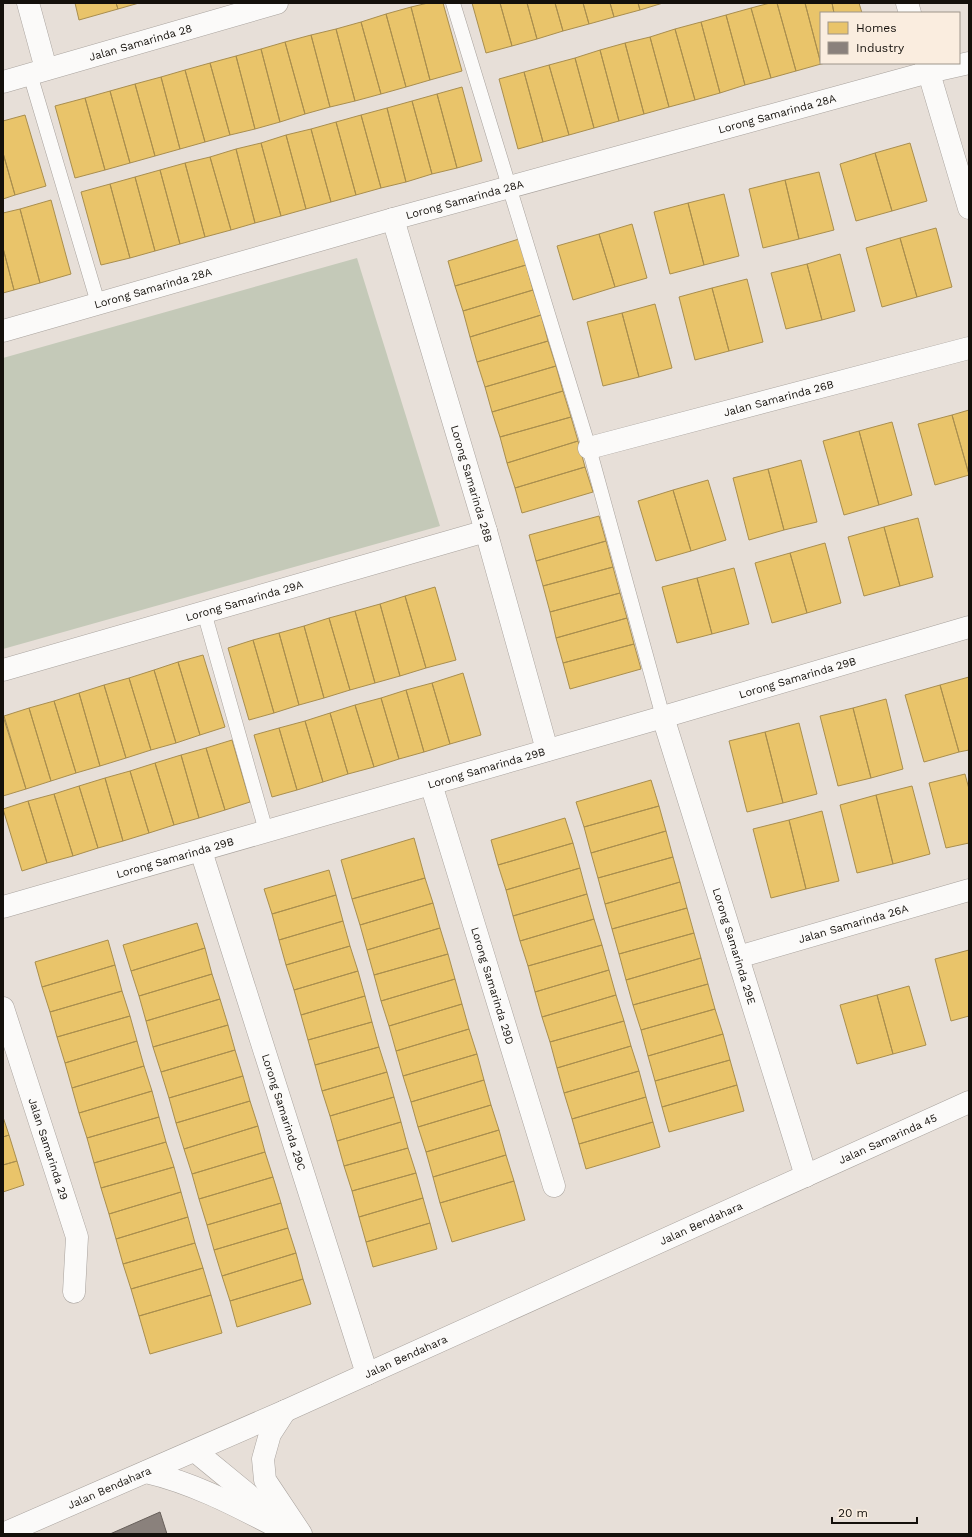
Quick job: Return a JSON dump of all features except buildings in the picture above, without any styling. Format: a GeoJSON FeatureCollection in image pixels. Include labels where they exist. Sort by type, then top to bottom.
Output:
{"type":"FeatureCollection","features":[{"type":"Feature","properties":{"kind":"street"},"geometry":{"type":"LineString","coordinates":[[28,3],[38,71]]}},
{"type":"Feature","properties":{"kind":"street","name":"Jalan Samarinda 28"},"geometry":{"type":"LineString","coordinates":[[3,82],[277,3]]}},
{"type":"Feature","properties":{"kind":"street","name":"Lorong Samarinda 28A"},"geometry":{"type":"LineString","coordinates":[[3,331],[927,68],[969,63]]}},
{"type":"Feature","properties":{"kind":"street"},"geometry":{"type":"LineString","coordinates":[[927,68],[969,208]]}},
{"type":"Feature","properties":{"kind":"street","name":"Lorong Samarinda 28B"},"geometry":{"type":"LineString","coordinates":[[393,219],[486,531],[547,750]]}},
{"type":"Feature","properties":{"kind":"street","name":"Jalan Samarinda 26B"},"geometry":{"type":"LineString","coordinates":[[589,448],[969,348]]}},
{"type":"Feature","properties":{"kind":"street","name":"Lorong Samarinda 29A"},"geometry":{"type":"LineString","coordinates":[[3,670],[486,531]]}},
{"type":"Feature","properties":{"kind":"street","name":"Lorong Samarinda 29B"},"geometry":{"type":"LineString","coordinates":[[3,907],[201,851],[969,627]]}},
{"type":"Feature","properties":{"kind":"street","name":"Lorong Samarinda 29E"},"geometry":{"type":"LineString","coordinates":[[663,717],[806,1176]]}},
{"type":"Feature","properties":{"kind":"street","name":"Lorong Samarinda 29D"},"geometry":{"type":"LineString","coordinates":[[431,784],[554,1186]]}},
{"type":"Feature","properties":{"kind":"street","name":"Lorong Samarinda 29C"},"geometry":{"type":"LineString","coordinates":[[201,851],[367,1374]]}},
{"type":"Feature","properties":{"kind":"street","name":"Jalan Samarinda 26A"},"geometry":{"type":"LineString","coordinates":[[738,957],[969,890]]}},
{"type":"Feature","properties":{"kind":"street","name":"Jalan Samarinda 29"},"geometry":{"type":"LineString","coordinates":[[3,1008],[77,1237],[74,1292]]}},
{"type":"Feature","properties":{"kind":"street","name":"Jalan Samarinda 45"},"geometry":{"type":"LineString","coordinates":[[806,1176],[969,1102]]}},
{"type":"Feature","properties":{"kind":"street","name":"Jalan Bendahara"},"geometry":{"type":"LineString","coordinates":[[3,1534],[285,1411],[806,1176]]}},
{"type":"Feature","properties":{"kind":"street"},"geometry":{"type":"LineString","coordinates":[[285,1411],[270,1434],[263,1459],[265,1480],[301,1534]]}},
{"type":"Feature","properties":{"kind":"street"},"geometry":{"type":"LineString","coordinates":[[194,1451],[296,1534]]}},
{"type":"Feature","properties":{"kind":"street"},"geometry":{"type":"LineString","coordinates":[[146,1472],[171,1478],[190,1485],[291,1534]]}},
{"type":"Feature","properties":{"kind":"lane"},"geometry":{"type":"LineString","coordinates":[[453,3],[589,448],[663,717]]}},
{"type":"Feature","properties":{"kind":"lane"},"geometry":{"type":"LineString","coordinates":[[38,71],[98,303]]}},
{"type":"Feature","properties":{"kind":"lane"},"geometry":{"type":"LineString","coordinates":[[204,612],[266,831]]}},
{"type":"Feature","properties":{"kind":"green space"},"geometry":{"type":"Polygon","coordinates":[[[357,258],[440,526],[3,649],[3,358],[357,258]]]}}]}
